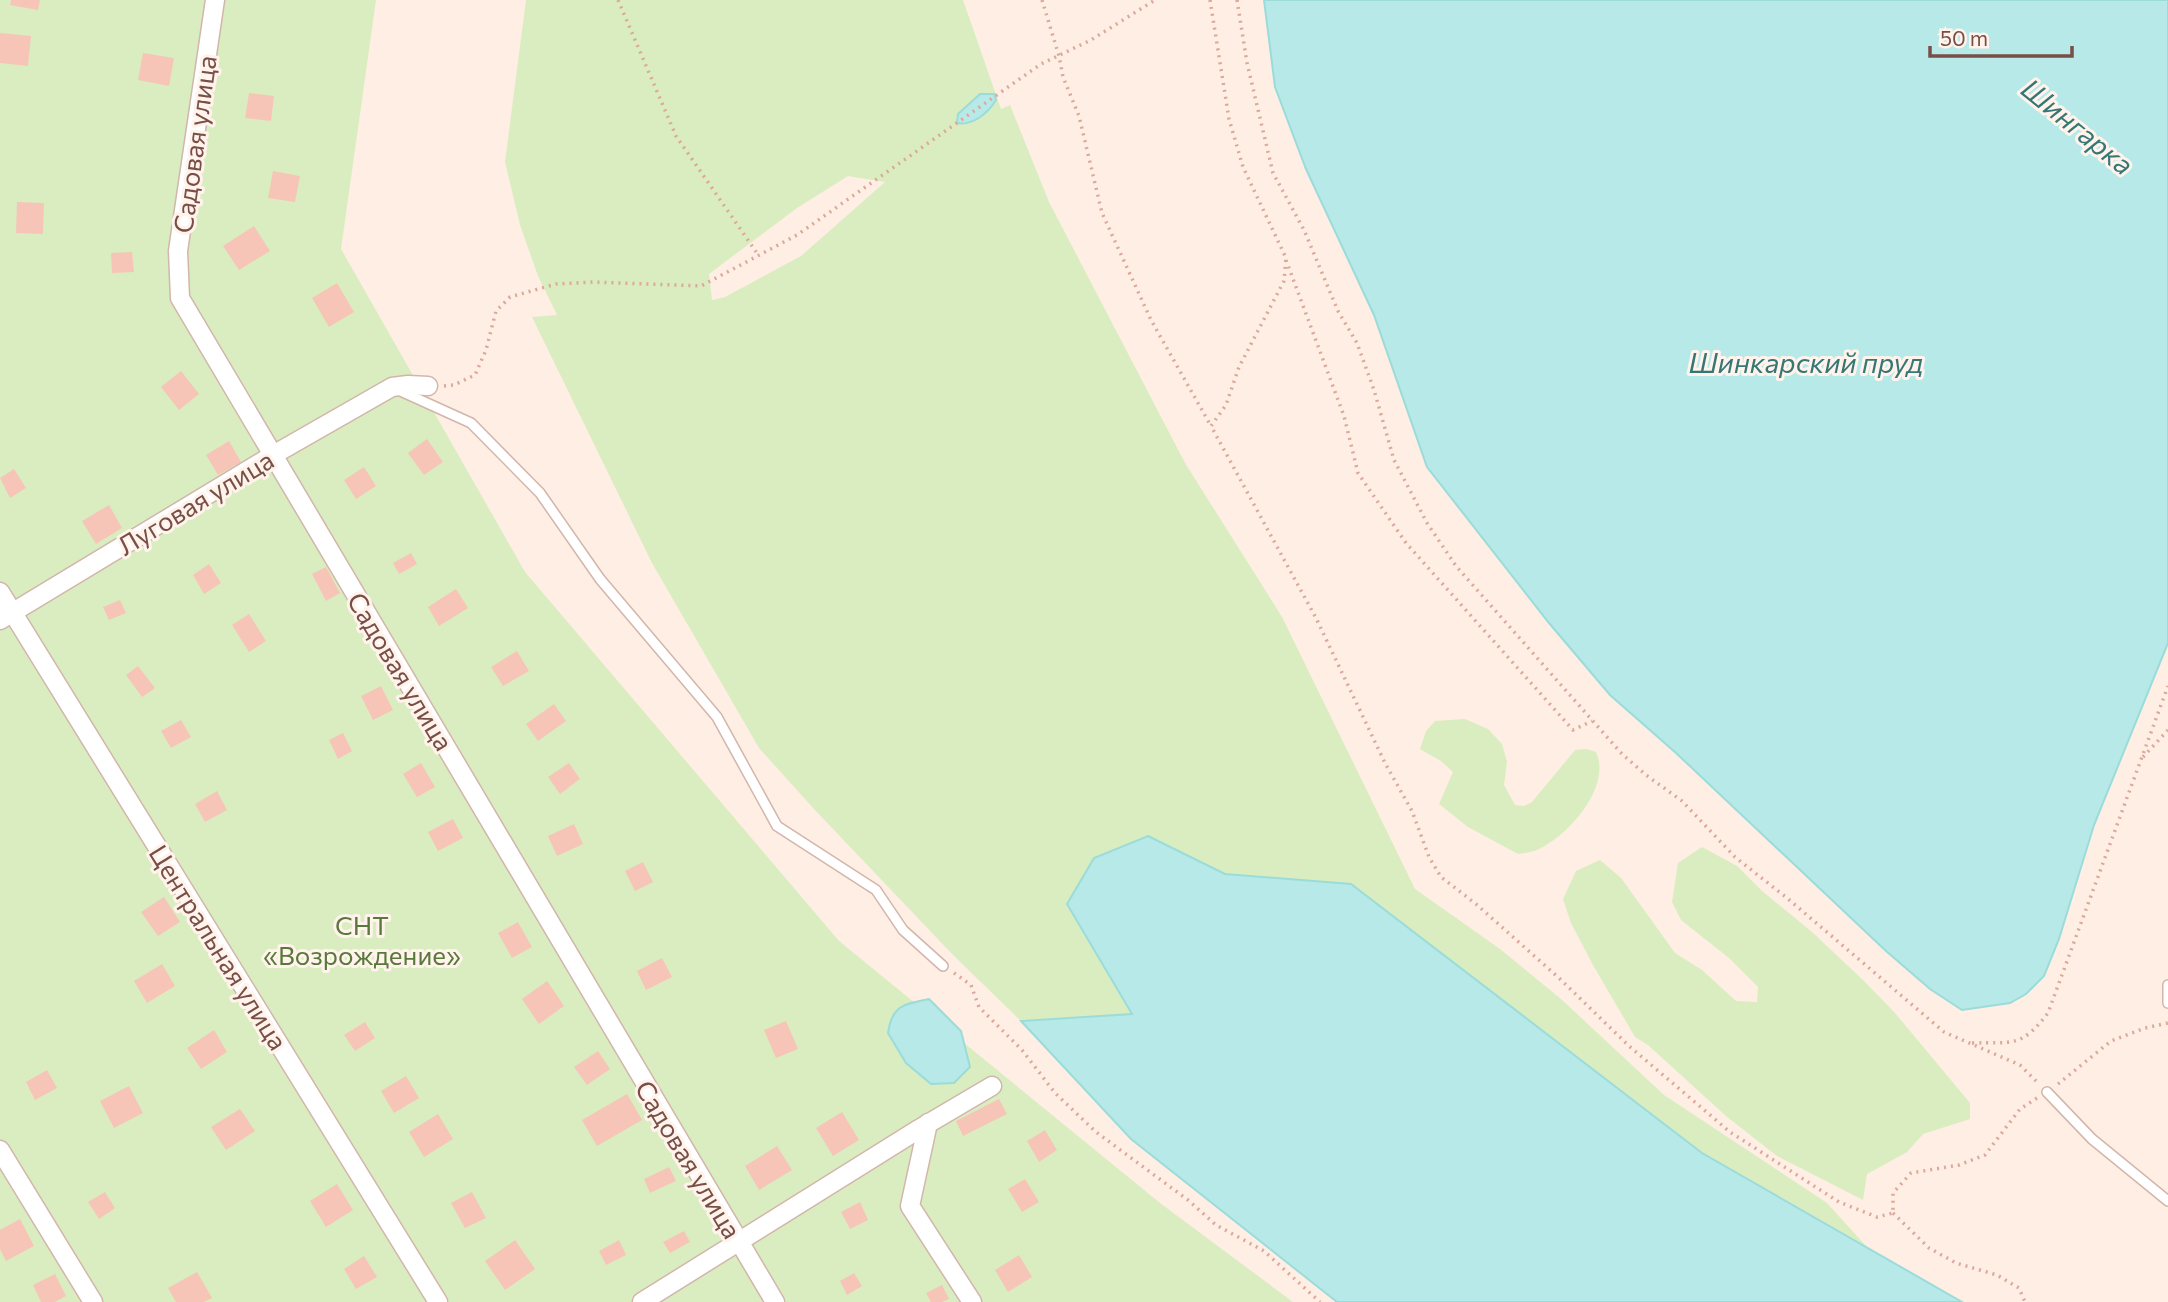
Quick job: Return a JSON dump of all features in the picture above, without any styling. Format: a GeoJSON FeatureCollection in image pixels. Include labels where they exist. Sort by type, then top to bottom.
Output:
{"type":"FeatureCollection","features":[{"type":"Feature","properties":{"kind":"street","name":"Садовая улица"},"geometry":{"type":"LineString","coordinates":[[215,0],[178,251],[180,298],[775,1302]]}},
{"type":"Feature","properties":{"kind":"street"},"geometry":{"type":"LineString","coordinates":[[391,387],[428,386]]}},
{"type":"Feature","properties":{"kind":"street","name":"Луговая улица"},"geometry":{"type":"LineString","coordinates":[[6,616],[391,387]]}},
{"type":"Feature","properties":{"kind":"street","name":"Центральная улица"},"geometry":{"type":"LineString","coordinates":[[0,592],[6,616],[438,1302]]}},
{"type":"Feature","properties":{"kind":"street"},"geometry":{"type":"LineString","coordinates":[[642,1302],[923,1126],[992,1086]]}},
{"type":"Feature","properties":{"kind":"street"},"geometry":{"type":"LineString","coordinates":[[923,1126],[910,1206],[972,1302]]}},
{"type":"Feature","properties":{"kind":"street"},"geometry":{"type":"LineString","coordinates":[[0,1150],[93,1302]]}},
{"type":"Feature","properties":{"kind":"lane"},"geometry":{"type":"LineString","coordinates":[[391,387],[471,423],[540,493],[600,579],[717,718],[777,826],[876,890],[903,930],[943,966]]}},
{"type":"Feature","properties":{"kind":"lane"},"geometry":{"type":"LineString","coordinates":[[2168,985],[2168,1003]]}},
{"type":"Feature","properties":{"kind":"lane"},"geometry":{"type":"LineString","coordinates":[[2047,1092],[2092,1139],[2168,1201]]}},
{"type":"Feature","properties":{"kind":"path"},"geometry":{"type":"LineString","coordinates":[[618,0],[676,136],[759,256]]}},
{"type":"Feature","properties":{"kind":"path"},"geometry":{"type":"LineString","coordinates":[[1042,0],[1063,77],[1079,116],[1102,213],[1151,320],[1316,618],[1385,764],[1412,811],[1429,857],[1441,877],[1476,904],[1559,978],[1629,1046],[1730,1132],[1839,1202],[1877,1217],[1893,1213]]}},
{"type":"Feature","properties":{"kind":"path"},"geometry":{"type":"LineString","coordinates":[[428,386],[454,386],[475,375],[496,311],[510,297],[556,284],[580,282],[701,286],[797,235],[1041,64],[1091,40],[1156,0]]}},
{"type":"Feature","properties":{"kind":"path"},"geometry":{"type":"LineString","coordinates":[[1210,0],[1219,62],[1243,167],[1286,258],[1344,416],[1357,473],[1406,543],[1573,730],[1592,721]]}},
{"type":"Feature","properties":{"kind":"path"},"geometry":{"type":"LineString","coordinates":[[1237,0],[1247,63],[1273,173],[1304,230],[1338,311],[1357,343],[1394,460],[1427,523],[1456,566],[1592,721],[1646,775],[1682,801],[1735,857],[1936,1026],[2020,1065],[2047,1092]]}},
{"type":"Feature","properties":{"kind":"path"},"geometry":{"type":"LineString","coordinates":[[1211,426],[1226,405],[1239,367],[1284,281],[1286,258]]}},
{"type":"Feature","properties":{"kind":"path"},"geometry":{"type":"LineString","coordinates":[[1970,1044],[2018,1042],[2034,1032],[2048,1013],[2168,686]]}},
{"type":"Feature","properties":{"kind":"path"},"geometry":{"type":"LineString","coordinates":[[2141,758],[2168,730]]}},
{"type":"Feature","properties":{"kind":"path"},"geometry":{"type":"LineString","coordinates":[[943,966],[971,985],[979,1007],[1022,1050],[1055,1093],[1096,1132],[1188,1199],[1216,1225],[1264,1251],[1320,1302]]}},
{"type":"Feature","properties":{"kind":"path"},"geometry":{"type":"LineString","coordinates":[[2025,1302],[2019,1288],[1997,1275],[1956,1263],[1929,1248],[1893,1213],[1893,1194],[1911,1172],[1959,1165],[1985,1155],[2021,1109],[2112,1041],[2145,1028],[2168,1023]]}},
{"type":"Feature","properties":{"kind":"green space","name":"СНТ «Возрождение»"},"geometry":{"type":"Polygon","coordinates":[[[0,0],[376,0],[341,249],[525,572],[839,941],[1160,1203],[1293,1302],[0,1302],[0,0]]]}},
{"type":"Feature","properties":{"kind":"green space"},"geometry":{"type":"Polygon","coordinates":[[[526,0],[963,0],[1001,109],[1010,105],[1049,202],[1185,463],[1282,617],[1415,889],[1500,949],[1561,999],[1664,1095],[1827,1203],[1866,1246],[1702,1153],[1351,884],[1225,874],[1148,836],[1133,1014],[1021,1021],[954,956],[759,748],[652,563],[532,317],[557,315],[538,276],[520,225],[505,162],[526,0]],[[848,176],[797,208],[709,274],[712,300],[725,297],[801,256],[885,182],[848,176]]]}},
{"type":"Feature","properties":{"kind":"green space"},"geometry":{"type":"Polygon","coordinates":[[[1465,719],[1488,729],[1502,744],[1507,762],[1504,785],[1515,805],[1524,806],[1532,802],[1575,750],[1596,752],[1598,780],[1593,794],[1585,808],[1563,833],[1537,850],[1518,854],[1468,827],[1439,804],[1453,772],[1441,761],[1420,749],[1426,731],[1435,721],[1465,719]]]}},
{"type":"Feature","properties":{"kind":"green space"},"geometry":{"type":"Polygon","coordinates":[[[1702,847],[1737,866],[1863,980],[1895,1013],[1970,1103],[1970,1119],[1923,1134],[1907,1152],[1867,1174],[1863,1200],[1777,1156],[1726,1116],[1648,1045],[1635,1037],[1571,923],[1563,899],[1576,871],[1600,860],[1621,878],[1675,953],[1702,970],[1736,1001],[1757,1002],[1758,987],[1729,958],[1681,920],[1672,902],[1678,863],[1702,847]]]}},
{"type":"Feature","properties":{"kind":"water","name":"Шинкарский пруд"},"geometry":{"type":"Polygon","coordinates":[[[1264,0],[2168,0],[2168,643],[2094,825],[2059,939],[2044,976],[2026,994],[2010,1003],[1962,1010],[1930,989],[1886,951],[1676,753],[1610,695],[1549,623],[1427,467],[1374,315],[1306,169],[1275,87],[1264,0]]]}},
{"type":"Feature","properties":{"kind":"water"},"geometry":{"type":"Polygon","coordinates":[[[980,94],[994,94],[996,100],[980,118],[957,123],[958,114],[980,94]]]}},
{"type":"Feature","properties":{"kind":"water"},"geometry":{"type":"Polygon","coordinates":[[[1148,836],[1225,874],[1351,884],[1702,1153],[1962,1302],[1337,1302],[1131,1139],[1021,1021],[1132,1014],[1067,904],[1094,858],[1148,836]]]}},
{"type":"Feature","properties":{"kind":"water"},"geometry":{"type":"Polygon","coordinates":[[[929,999],[961,1031],[970,1067],[954,1083],[931,1084],[906,1063],[888,1033],[896,1011],[913,1002],[929,999]]]}},
{"type":"Feature","properties":{"kind":"building"},"geometry":{"type":"Polygon","coordinates":[[[11,0],[40,0],[38,10],[10,5],[11,0]]]}},
{"type":"Feature","properties":{"kind":"building"},"geometry":{"type":"Polygon","coordinates":[[[0,33],[31,36],[28,66],[0,63],[0,33]]]}},
{"type":"Feature","properties":{"kind":"building"},"geometry":{"type":"Polygon","coordinates":[[[143,53],[174,58],[169,86],[138,80],[143,53]]]}},
{"type":"Feature","properties":{"kind":"building"},"geometry":{"type":"Polygon","coordinates":[[[249,93],[274,96],[271,121],[245,118],[249,93]]]}},
{"type":"Feature","properties":{"kind":"building"},"geometry":{"type":"Polygon","coordinates":[[[273,171],[300,176],[295,202],[268,198],[273,171]]]}},
{"type":"Feature","properties":{"kind":"building"},"geometry":{"type":"Polygon","coordinates":[[[17,202],[44,203],[43,234],[16,233],[17,202]]]}},
{"type":"Feature","properties":{"kind":"building"},"geometry":{"type":"Polygon","coordinates":[[[254,226],[270,251],[239,270],[223,246],[254,226]]]}},
{"type":"Feature","properties":{"kind":"building"},"geometry":{"type":"Polygon","coordinates":[[[132,252],[134,272],[112,273],[111,253],[132,252]]]}},
{"type":"Feature","properties":{"kind":"building"},"geometry":{"type":"Polygon","coordinates":[[[337,283],[354,312],[329,327],[312,298],[337,283]]]}},
{"type":"Feature","properties":{"kind":"building"},"geometry":{"type":"Polygon","coordinates":[[[181,371],[199,394],[179,410],[161,387],[181,371]]]}},
{"type":"Feature","properties":{"kind":"building"},"geometry":{"type":"Polygon","coordinates":[[[427,439],[443,462],[424,475],[408,453],[427,439]]]}},
{"type":"Feature","properties":{"kind":"building"},"geometry":{"type":"Polygon","coordinates":[[[229,441],[241,462],[218,475],[206,455],[229,441]]]}},
{"type":"Feature","properties":{"kind":"building"},"geometry":{"type":"Polygon","coordinates":[[[364,467],[376,486],[356,499],[344,480],[364,467]]]}},
{"type":"Feature","properties":{"kind":"building"},"geometry":{"type":"Polygon","coordinates":[[[14,469],[26,488],[10,498],[0,478],[14,469]]]}},
{"type":"Feature","properties":{"kind":"building"},"geometry":{"type":"Polygon","coordinates":[[[109,505],[122,528],[96,544],[82,521],[109,505]]]}},
{"type":"Feature","properties":{"kind":"building"},"geometry":{"type":"Polygon","coordinates":[[[411,553],[417,564],[399,574],[393,563],[411,553]]]}},
{"type":"Feature","properties":{"kind":"building"},"geometry":{"type":"Polygon","coordinates":[[[209,564],[221,583],[204,594],[193,575],[209,564]]]}},
{"type":"Feature","properties":{"kind":"building"},"geometry":{"type":"Polygon","coordinates":[[[326,567],[340,593],[326,601],[312,574],[326,567]]]}},
{"type":"Feature","properties":{"kind":"building"},"geometry":{"type":"Polygon","coordinates":[[[456,589],[468,608],[439,626],[428,607],[456,589]]]}},
{"type":"Feature","properties":{"kind":"building"},"geometry":{"type":"Polygon","coordinates":[[[120,600],[126,613],[109,620],[103,607],[120,600]]]}},
{"type":"Feature","properties":{"kind":"building"},"geometry":{"type":"Polygon","coordinates":[[[249,614],[266,641],[249,652],[232,625],[249,614]]]}},
{"type":"Feature","properties":{"kind":"building"},"geometry":{"type":"Polygon","coordinates":[[[517,651],[529,671],[503,686],[491,667],[517,651]]]}},
{"type":"Feature","properties":{"kind":"building"},"geometry":{"type":"Polygon","coordinates":[[[138,666],[155,688],[142,697],[126,675],[138,666]]]}},
{"type":"Feature","properties":{"kind":"building"},"geometry":{"type":"Polygon","coordinates":[[[381,686],[393,710],[373,720],[361,696],[381,686]]]}},
{"type":"Feature","properties":{"kind":"building"},"geometry":{"type":"Polygon","coordinates":[[[554,704],[566,721],[538,741],[526,724],[554,704]]]}},
{"type":"Feature","properties":{"kind":"building"},"geometry":{"type":"Polygon","coordinates":[[[181,720],[191,737],[171,748],[161,731],[181,720]]]}},
{"type":"Feature","properties":{"kind":"building"},"geometry":{"type":"Polygon","coordinates":[[[343,733],[352,751],[338,759],[329,740],[343,733]]]}},
{"type":"Feature","properties":{"kind":"building"},"geometry":{"type":"Polygon","coordinates":[[[421,763],[435,787],[417,797],[403,774],[421,763]]]}},
{"type":"Feature","properties":{"kind":"building"},"geometry":{"type":"Polygon","coordinates":[[[569,763],[580,779],[560,794],[548,777],[569,763]]]}},
{"type":"Feature","properties":{"kind":"building"},"geometry":{"type":"Polygon","coordinates":[[[217,791],[227,810],[205,822],[195,804],[217,791]]]}},
{"type":"Feature","properties":{"kind":"building"},"geometry":{"type":"Polygon","coordinates":[[[453,819],[463,838],[438,851],[428,832],[453,819]]]}},
{"type":"Feature","properties":{"kind":"building"},"geometry":{"type":"Polygon","coordinates":[[[574,824],[583,844],[557,856],[548,836],[574,824]]]}},
{"type":"Feature","properties":{"kind":"building"},"geometry":{"type":"Polygon","coordinates":[[[643,862],[653,882],[635,891],[625,871],[643,862]]]}},
{"type":"Feature","properties":{"kind":"building"},"geometry":{"type":"Polygon","coordinates":[[[164,897],[180,922],[158,936],[141,912],[164,897]]]}},
{"type":"Feature","properties":{"kind":"building"},"geometry":{"type":"Polygon","coordinates":[[[518,922],[532,947],[512,958],[498,933],[518,922]]]}},
{"type":"Feature","properties":{"kind":"building"},"geometry":{"type":"Polygon","coordinates":[[[662,958],[672,977],[646,990],[637,971],[662,958]]]}},
{"type":"Feature","properties":{"kind":"building"},"geometry":{"type":"Polygon","coordinates":[[[162,964],[175,986],[147,1003],[134,981],[162,964]]]}},
{"type":"Feature","properties":{"kind":"building"},"geometry":{"type":"Polygon","coordinates":[[[547,981],[564,1006],[539,1024],[522,999],[547,981]]]}},
{"type":"Feature","properties":{"kind":"building"},"geometry":{"type":"Polygon","coordinates":[[[786,1021],[798,1049],[776,1058],[764,1030],[786,1021]]]}},
{"type":"Feature","properties":{"kind":"building"},"geometry":{"type":"Polygon","coordinates":[[[365,1022],[375,1038],[355,1051],[344,1035],[365,1022]]]}},
{"type":"Feature","properties":{"kind":"building"},"geometry":{"type":"Polygon","coordinates":[[[214,1030],[227,1052],[201,1069],[187,1048],[214,1030]]]}},
{"type":"Feature","properties":{"kind":"building"},"geometry":{"type":"Polygon","coordinates":[[[598,1051],[610,1069],[587,1085],[574,1067],[598,1051]]]}},
{"type":"Feature","properties":{"kind":"building"},"geometry":{"type":"Polygon","coordinates":[[[47,1070],[57,1088],[35,1100],[26,1082],[47,1070]]]}},
{"type":"Feature","properties":{"kind":"building"},"geometry":{"type":"Polygon","coordinates":[[[406,1076],[419,1098],[394,1113],[381,1091],[406,1076]]]}},
{"type":"Feature","properties":{"kind":"building"},"geometry":{"type":"Polygon","coordinates":[[[129,1086],[143,1113],[114,1128],[100,1101],[129,1086]]]}},
{"type":"Feature","properties":{"kind":"building"},"geometry":{"type":"Polygon","coordinates":[[[627,1094],[642,1120],[597,1146],[582,1120],[627,1094]]]}},
{"type":"Feature","properties":{"kind":"building"},"geometry":{"type":"Polygon","coordinates":[[[999,1099],[1007,1114],[963,1136],[956,1121],[999,1099]]]}},
{"type":"Feature","properties":{"kind":"building"},"geometry":{"type":"Polygon","coordinates":[[[240,1109],[255,1131],[226,1150],[211,1127],[240,1109]]]}},
{"type":"Feature","properties":{"kind":"building"},"geometry":{"type":"Polygon","coordinates":[[[842,1112],[859,1140],[833,1156],[816,1128],[842,1112]]]}},
{"type":"Feature","properties":{"kind":"building"},"geometry":{"type":"Polygon","coordinates":[[[438,1114],[453,1139],[424,1157],[409,1132],[438,1114]]]}},
{"type":"Feature","properties":{"kind":"building"},"geometry":{"type":"Polygon","coordinates":[[[1045,1130],[1057,1150],[1039,1162],[1027,1141],[1045,1130]]]}},
{"type":"Feature","properties":{"kind":"building"},"geometry":{"type":"Polygon","coordinates":[[[777,1146],[792,1170],[759,1190],[745,1166],[777,1146]]]}},
{"type":"Feature","properties":{"kind":"building"},"geometry":{"type":"Polygon","coordinates":[[[669,1167],[676,1181],[650,1193],[644,1179],[669,1167]]]}},
{"type":"Feature","properties":{"kind":"building"},"geometry":{"type":"Polygon","coordinates":[[[1025,1179],[1039,1202],[1022,1212],[1008,1189],[1025,1179]]]}},
{"type":"Feature","properties":{"kind":"building"},"geometry":{"type":"Polygon","coordinates":[[[337,1184],[353,1210],[326,1227],[310,1201],[337,1184]]]}},
{"type":"Feature","properties":{"kind":"building"},"geometry":{"type":"Polygon","coordinates":[[[105,1192],[115,1208],[99,1219],[88,1202],[105,1192]]]}},
{"type":"Feature","properties":{"kind":"building"},"geometry":{"type":"Polygon","coordinates":[[[472,1192],[486,1218],[465,1228],[451,1203],[472,1192]]]}},
{"type":"Feature","properties":{"kind":"building"},"geometry":{"type":"Polygon","coordinates":[[[860,1202],[868,1220],[850,1229],[841,1212],[860,1202]]]}},
{"type":"Feature","properties":{"kind":"building"},"geometry":{"type":"Polygon","coordinates":[[[20,1219],[34,1246],[6,1261],[0,1249],[0,1230],[20,1219]]]}},
{"type":"Feature","properties":{"kind":"building"},"geometry":{"type":"Polygon","coordinates":[[[684,1231],[690,1242],[670,1253],[663,1242],[684,1231]]]}},
{"type":"Feature","properties":{"kind":"building"},"geometry":{"type":"Polygon","coordinates":[[[515,1240],[535,1269],[505,1290],[485,1261],[515,1240]]]}},
{"type":"Feature","properties":{"kind":"building"},"geometry":{"type":"Polygon","coordinates":[[[619,1240],[626,1255],[606,1265],[599,1251],[619,1240]]]}},
{"type":"Feature","properties":{"kind":"building"},"geometry":{"type":"Polygon","coordinates":[[[1019,1255],[1032,1277],[1008,1292],[995,1270],[1019,1255]]]}},
{"type":"Feature","properties":{"kind":"building"},"geometry":{"type":"Polygon","coordinates":[[[364,1256],[377,1277],[356,1289],[344,1269],[364,1256]]]}},
{"type":"Feature","properties":{"kind":"building"},"geometry":{"type":"Polygon","coordinates":[[[197,1272],[212,1298],[204,1302],[176,1302],[168,1288],[197,1272]]]}},
{"type":"Feature","properties":{"kind":"building"},"geometry":{"type":"Polygon","coordinates":[[[854,1273],[862,1286],[847,1295],[840,1281],[854,1273]]]}},
{"type":"Feature","properties":{"kind":"building"},"geometry":{"type":"Polygon","coordinates":[[[55,1274],[66,1296],[55,1302],[41,1302],[33,1285],[55,1274]]]}},
{"type":"Feature","properties":{"kind":"building"},"geometry":{"type":"Polygon","coordinates":[[[942,1285],[949,1299],[931,1302],[926,1293],[942,1285]]]}},
{"type":"Feature","properties":{"kind":"water label","name":"Шингарка"},"geometry":{"type":"Point","coordinates":[2078,126]}}]}
